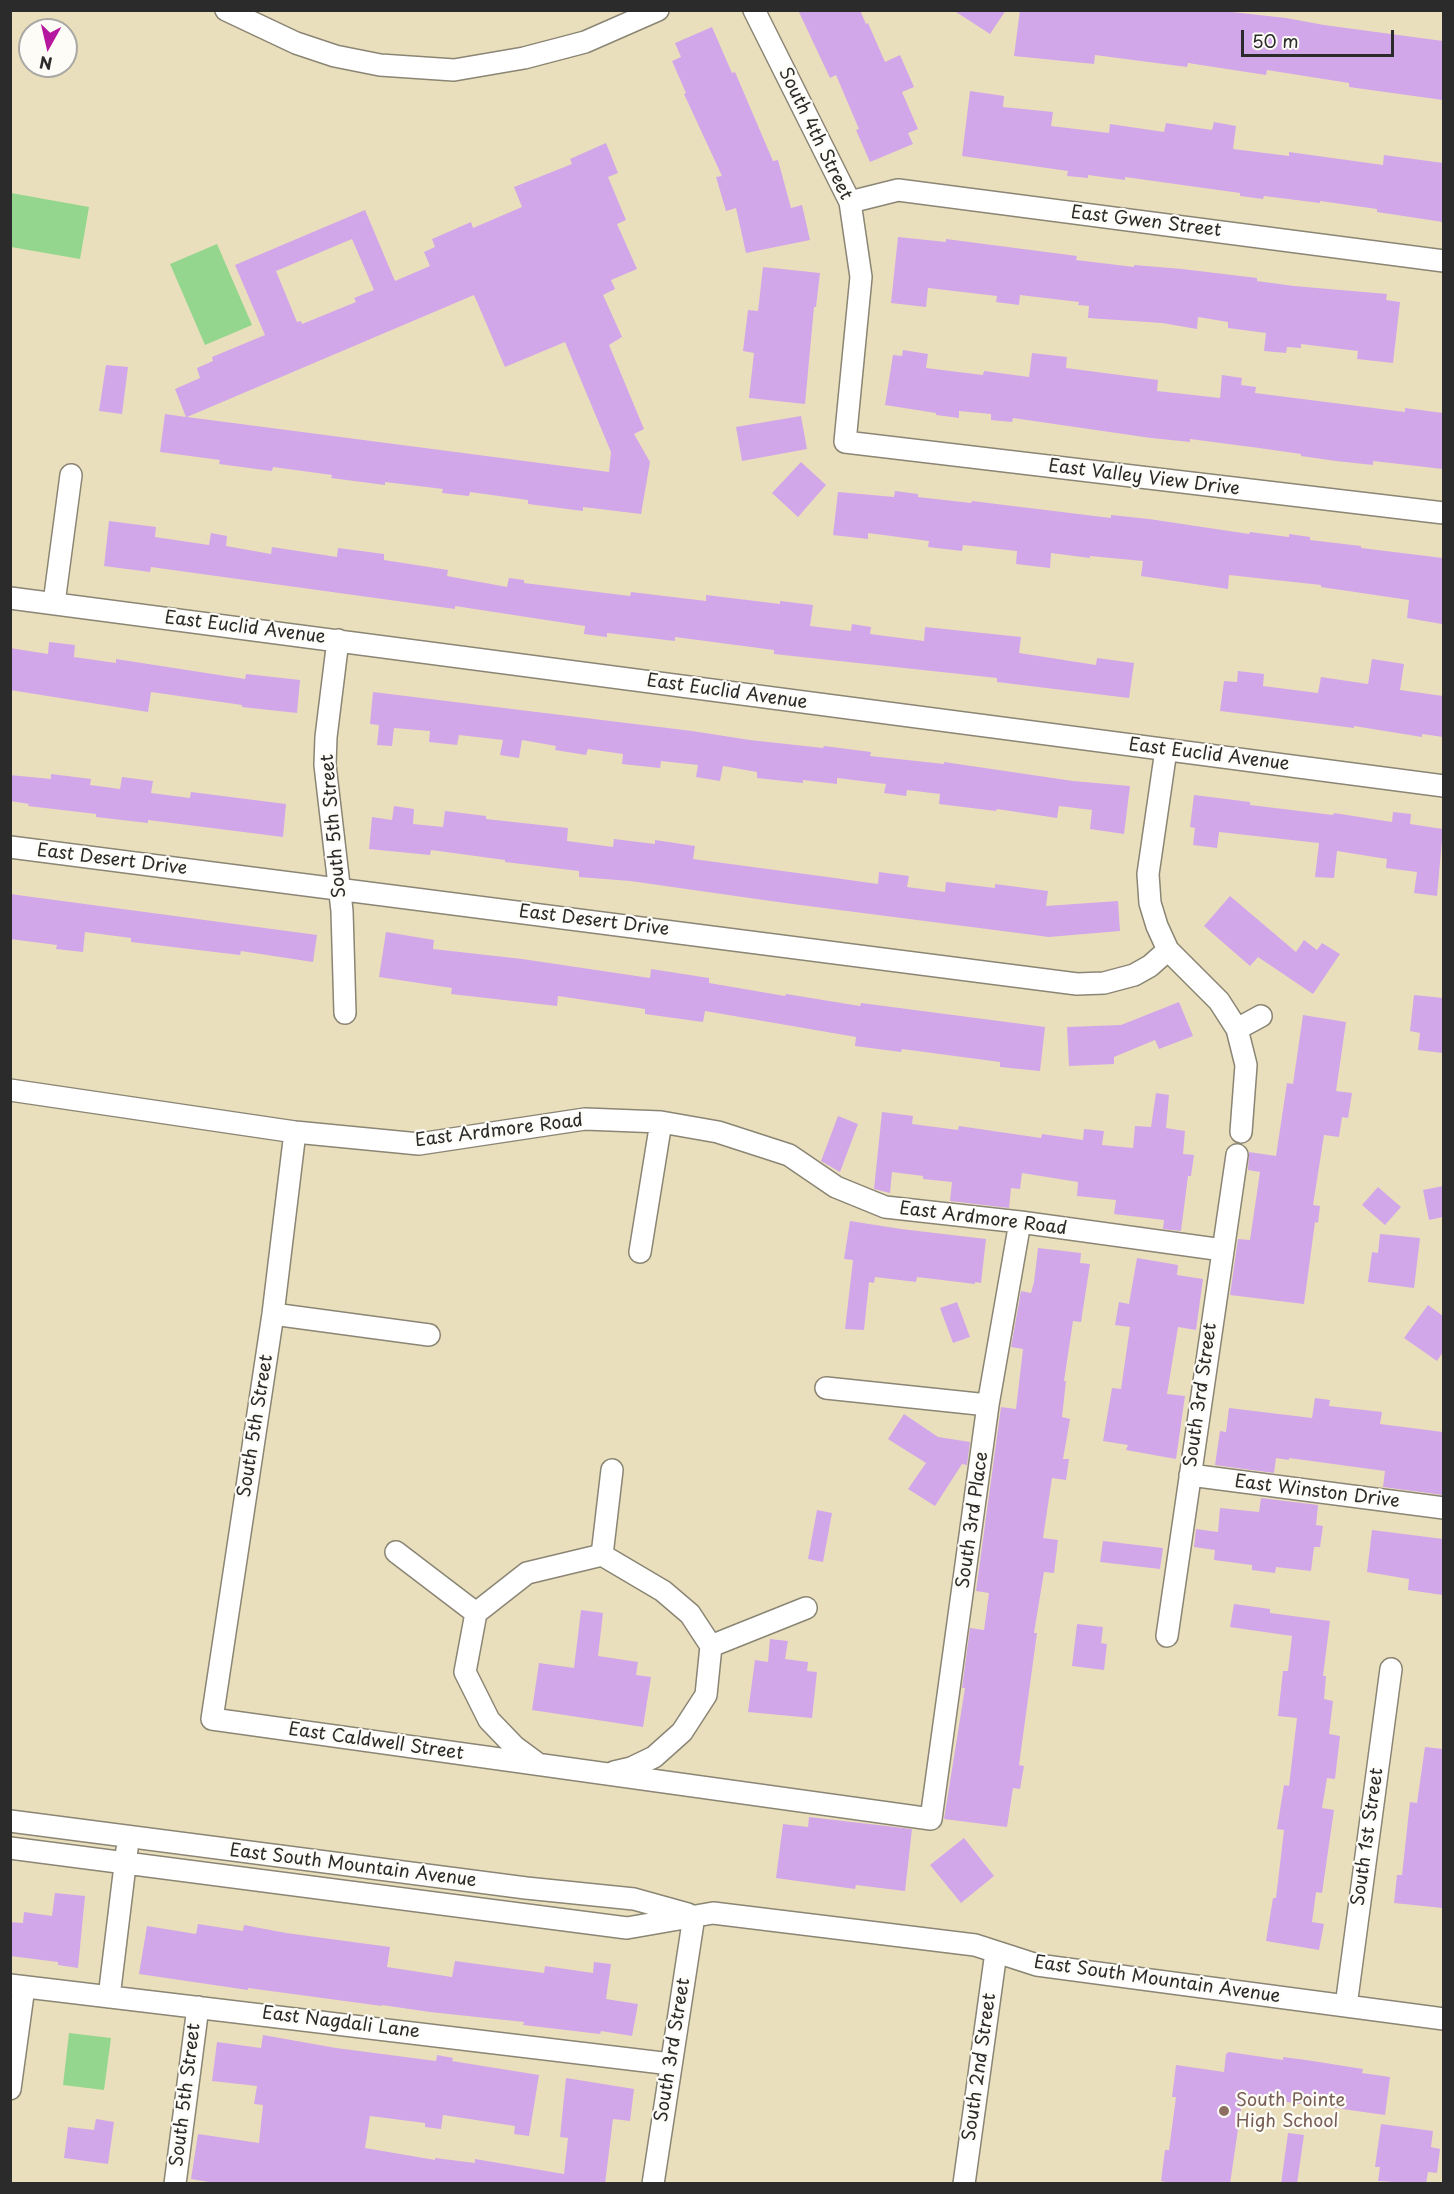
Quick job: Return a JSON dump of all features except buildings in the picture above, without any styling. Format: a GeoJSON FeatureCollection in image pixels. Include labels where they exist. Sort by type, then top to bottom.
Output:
{"type":"FeatureCollection","features":[{"type":"Feature","properties":{"kind":"street"},"geometry":{"type":"LineString","coordinates":[[226,10],[296,44],[335,56],[380,65],[454,70],[524,58],[585,42],[658,10]]}},
{"type":"Feature","properties":{"kind":"street","name":"South 4th Street"},"geometry":{"type":"LineString","coordinates":[[754,10],[850,202],[861,278],[845,442]]}},
{"type":"Feature","properties":{"kind":"street","name":"East Gwen Street"},"geometry":{"type":"LineString","coordinates":[[850,202],[898,190],[1443,261]]}},
{"type":"Feature","properties":{"kind":"street","name":"East Valley View Drive"},"geometry":{"type":"LineString","coordinates":[[845,442],[1443,513]]}},
{"type":"Feature","properties":{"kind":"street"},"geometry":{"type":"LineString","coordinates":[[54,603],[71,475]]}},
{"type":"Feature","properties":{"kind":"street","name":"East Euclid Avenue"},"geometry":{"type":"LineString","coordinates":[[10,598],[1443,786]]}},
{"type":"Feature","properties":{"kind":"street","name":"South 5th Street"},"geometry":{"type":"LineString","coordinates":[[338,640],[326,737],[325,765],[342,910],[345,1013]]}},
{"type":"Feature","properties":{"kind":"street"},"geometry":{"type":"LineString","coordinates":[[1166,750],[1148,874],[1150,903],[1156,926],[1168,950],[1219,1001],[1237,1029],[1246,1065],[1240,1132]]}},
{"type":"Feature","properties":{"kind":"street","name":"East Desert Drive"},"geometry":{"type":"LineString","coordinates":[[10,847],[1077,984],[1104,983],[1134,975],[1150,966],[1168,950]]}},
{"type":"Feature","properties":{"kind":"street"},"geometry":{"type":"LineString","coordinates":[[1237,1029],[1261,1016]]}},
{"type":"Feature","properties":{"kind":"street","name":"East Ardmore Road"},"geometry":{"type":"LineString","coordinates":[[10,1090],[295,1132],[419,1144],[585,1119],[661,1122],[718,1132],[789,1155],[836,1187],[885,1207],[1020,1222],[1222,1250]]}},
{"type":"Feature","properties":{"kind":"street"},"geometry":{"type":"LineString","coordinates":[[640,1252],[661,1122]]}},
{"type":"Feature","properties":{"kind":"street","name":"South 5th Street"},"geometry":{"type":"LineString","coordinates":[[212,1719],[273,1314],[295,1132]]}},
{"type":"Feature","properties":{"kind":"street","name":"South 3rd Street"},"geometry":{"type":"LineString","coordinates":[[1167,1635],[1237,1155]]}},
{"type":"Feature","properties":{"kind":"street","name":"South 3rd Place"},"geometry":{"type":"LineString","coordinates":[[931,1819],[988,1405],[1020,1222]]}},
{"type":"Feature","properties":{"kind":"street"},"geometry":{"type":"LineString","coordinates":[[273,1314],[429,1335]]}},
{"type":"Feature","properties":{"kind":"street"},"geometry":{"type":"LineString","coordinates":[[826,1388],[988,1405]]}},
{"type":"Feature","properties":{"kind":"street"},"geometry":{"type":"LineString","coordinates":[[602,1555],[612,1470]]}},
{"type":"Feature","properties":{"kind":"street","name":"East Winston Drive"},"geometry":{"type":"LineString","coordinates":[[1190,1475],[1443,1508]]}},
{"type":"Feature","properties":{"kind":"street"},"geometry":{"type":"LineString","coordinates":[[396,1552],[476,1613],[527,1573],[602,1555],[663,1591],[690,1614],[711,1646],[806,1608]]}},
{"type":"Feature","properties":{"kind":"street","name":"East Caldwell Street"},"geometry":{"type":"LineString","coordinates":[[476,1613],[465,1672],[489,1720],[515,1747],[540,1765]]}},
{"type":"Feature","properties":{"kind":"street","name":"East Caldwell Street"},"geometry":{"type":"LineString","coordinates":[[604,1774],[631,1768],[654,1756],[682,1732],[706,1695],[711,1646]]}},
{"type":"Feature","properties":{"kind":"street","name":"South 1st Street"},"geometry":{"type":"LineString","coordinates":[[1346,2006],[1391,1670]]}},
{"type":"Feature","properties":{"kind":"street","name":"East Caldwell Street"},"geometry":{"type":"LineString","coordinates":[[212,1719],[931,1819]]}},
{"type":"Feature","properties":{"kind":"street","name":"East South Mountain Avenue"},"geometry":{"type":"LineString","coordinates":[[10,1821],[526,1888],[634,1899],[694,1916]]}},
{"type":"Feature","properties":{"kind":"street"},"geometry":{"type":"LineString","coordinates":[[109,1997],[129,1837]]}},
{"type":"Feature","properties":{"kind":"street","name":"East South Mountain Avenue"},"geometry":{"type":"LineString","coordinates":[[10,1848],[627,1928],[713,1913],[975,1945],[1037,1965],[1443,2019]]}},
{"type":"Feature","properties":{"kind":"street","name":"South 3rd Street"},"geometry":{"type":"LineString","coordinates":[[653,2184],[694,1916]]}},
{"type":"Feature","properties":{"kind":"street","name":"South 2nd Street"},"geometry":{"type":"LineString","coordinates":[[964,2184],[996,1952]]}},
{"type":"Feature","properties":{"kind":"street"},"geometry":{"type":"LineString","coordinates":[[10,2089],[17,1986]]}},
{"type":"Feature","properties":{"kind":"street","name":"East Nagdali Lane"},"geometry":{"type":"LineString","coordinates":[[17,1986],[671,2064]]}},
{"type":"Feature","properties":{"kind":"street","name":"South 5th Street"},"geometry":{"type":"LineString","coordinates":[[175,2184],[198,2007]]}},
{"type":"Feature","properties":{"kind":"green space"},"geometry":{"type":"Polygon","coordinates":[[[11,193],[89,207],[80,259],[11,247],[11,193]]]}},
{"type":"Feature","properties":{"kind":"green space"},"geometry":{"type":"Polygon","coordinates":[[[217,244],[252,325],[205,345],[170,264],[217,244]]]}},
{"type":"Feature","properties":{"kind":"green space"},"geometry":{"type":"Polygon","coordinates":[[[69,2033],[111,2038],[104,2090],[63,2085],[69,2033]]]}},
{"type":"Feature","properties":{"kind":"place","name":"South Pointe High School"},"geometry":{"type":"Point","coordinates":[1224,2111]}}]}
